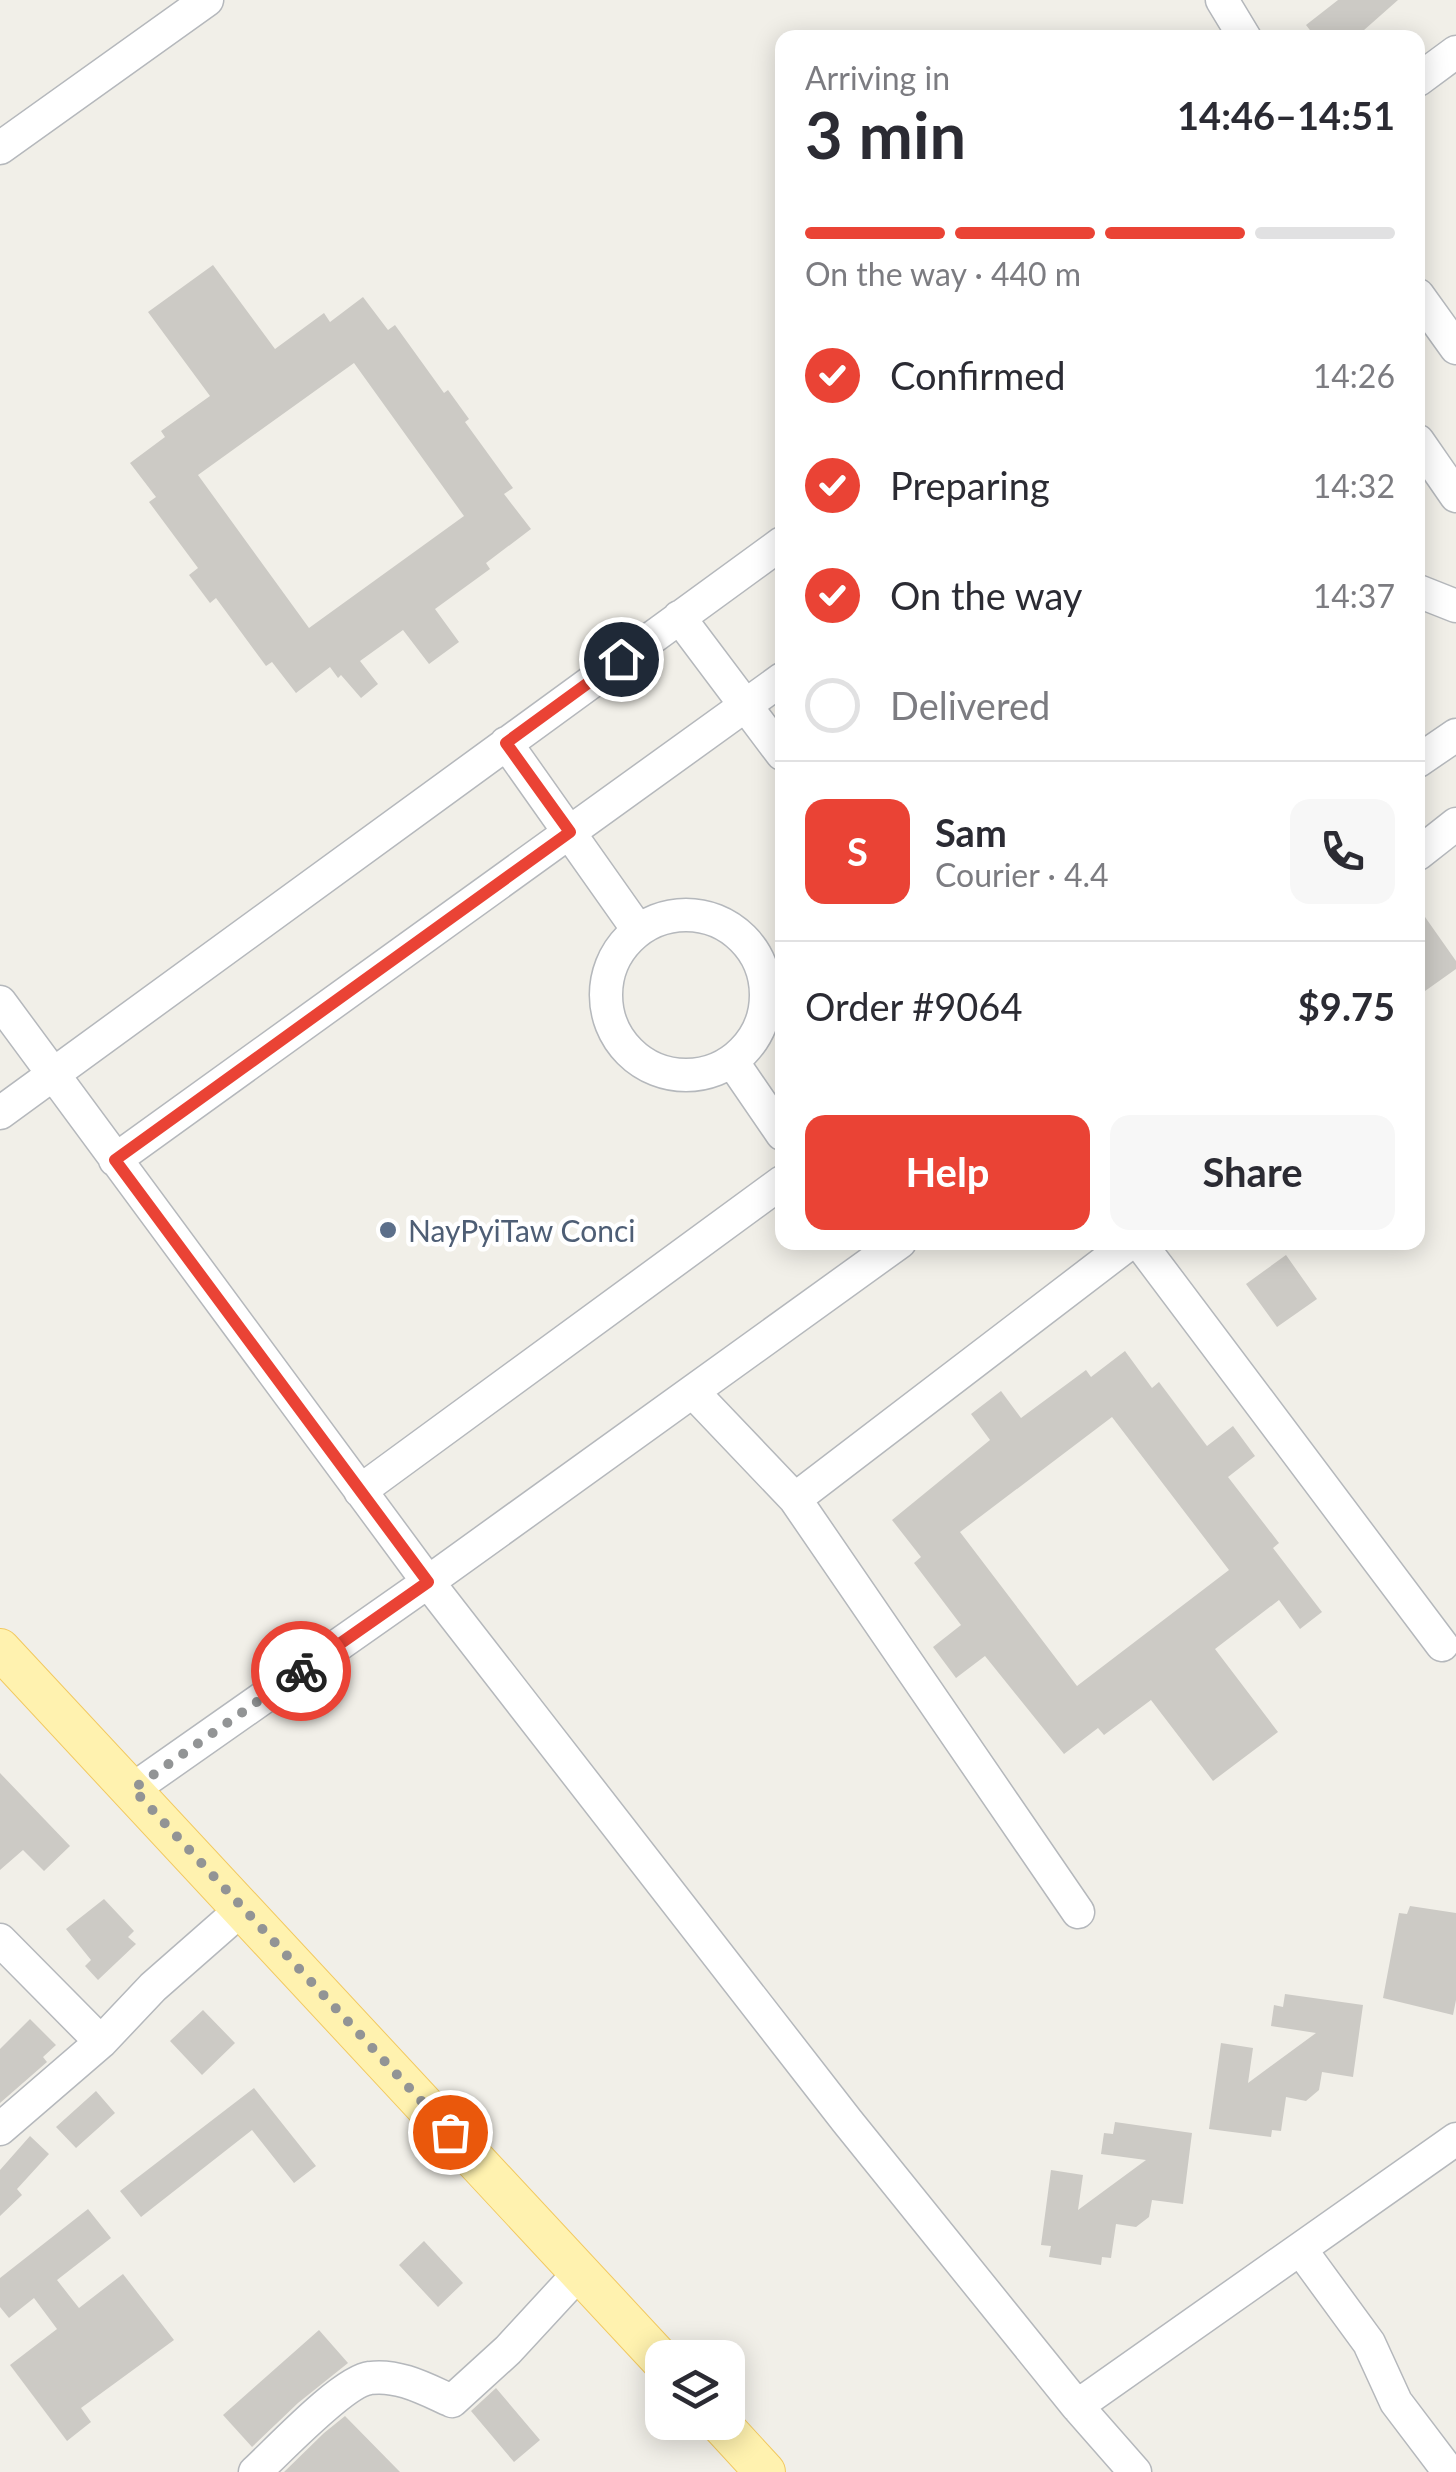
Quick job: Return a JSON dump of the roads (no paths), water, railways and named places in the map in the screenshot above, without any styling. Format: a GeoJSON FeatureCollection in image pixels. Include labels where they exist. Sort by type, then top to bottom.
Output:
{"type":"FeatureCollection","features":[{"type":"Feature","properties":{"kind":"main road"},"geometry":{"type":"LineString","coordinates":[[0,1649],[645,2343]]}},
{"type":"Feature","properties":{"kind":"main road"},"geometry":{"type":"LineString","coordinates":[[736,2440],[765,2472]]}},
{"type":"Feature","properties":{"kind":"street"},"geometry":{"type":"LineString","coordinates":[[0,148],[207,0]]}},
{"type":"Feature","properties":{"kind":"street"},"geometry":{"type":"LineString","coordinates":[[1222,0],[1240,30]]}},
{"type":"Feature","properties":{"kind":"street"},"geometry":{"type":"LineString","coordinates":[[1425,75],[1456,52]]}},
{"type":"Feature","properties":{"kind":"street"},"geometry":{"type":"LineString","coordinates":[[1425,305],[1456,348]]}},
{"type":"Feature","properties":{"kind":"street"},"geometry":{"type":"LineString","coordinates":[[1425,451],[1456,496]]}},
{"type":"Feature","properties":{"kind":"street"},"geometry":{"type":"LineString","coordinates":[[0,1113],[775,548]]}},
{"type":"Feature","properties":{"kind":"street"},"geometry":{"type":"LineString","coordinates":[[1425,594],[1456,606]]}},
{"type":"Feature","properties":{"kind":"street"},"geometry":{"type":"LineString","coordinates":[[679,617],[775,744]]}},
{"type":"Feature","properties":{"kind":"street"},"geometry":{"type":"LineString","coordinates":[[115,1160],[775,683]]}},
{"type":"Feature","properties":{"kind":"street"},"geometry":{"type":"LineString","coordinates":[[1425,756],[1456,735]]}},
{"type":"Feature","properties":{"kind":"street"},"geometry":{"type":"LineString","coordinates":[[506,743],[638,930]]}},
{"type":"Feature","properties":{"kind":"street"},"geometry":{"type":"LineString","coordinates":[[1425,848],[1456,824]]}},
{"type":"Feature","properties":{"kind":"street"},"geometry":{"type":"LineString","coordinates":[[675,916],[716,921],[740,936],[758,961],[766,988],[764,1016],[752,1042],[732,1061],[702,1074],[674,1075],[648,1066],[626,1049],[611,1025],[606,1004],[607,976],[619,950],[638,930],[661,918],[675,916]]}},
{"type":"Feature","properties":{"kind":"street"},"geometry":{"type":"LineString","coordinates":[[0,1002],[428,1582],[848,2121],[1077,2406],[1135,2472]]}},
{"type":"Feature","properties":{"kind":"street"},"geometry":{"type":"LineString","coordinates":[[732,1061],[775,1124]]}},
{"type":"Feature","properties":{"kind":"street"},"geometry":{"type":"LineString","coordinates":[[360,1491],[775,1187]]}},
{"type":"Feature","properties":{"kind":"street"},"geometry":{"type":"LineString","coordinates":[[133,1789],[693,1392],[877,1250]]}},
{"type":"Feature","properties":{"kind":"street"},"geometry":{"type":"LineString","coordinates":[[795,1499],[1121,1250]]}},
{"type":"Feature","properties":{"kind":"street"},"geometry":{"type":"LineString","coordinates":[[1146,1250],[1442,1645]]}},
{"type":"Feature","properties":{"kind":"street"},"geometry":{"type":"LineString","coordinates":[[693,1392],[795,1499],[1078,1912]]}},
{"type":"Feature","properties":{"kind":"street"},"geometry":{"type":"LineString","coordinates":[[0,2129],[101,2042],[153,1988],[243,1908]]}},
{"type":"Feature","properties":{"kind":"street"},"geometry":{"type":"LineString","coordinates":[[0,1940],[101,2042]]}},
{"type":"Feature","properties":{"kind":"street"},"geometry":{"type":"LineString","coordinates":[[1077,2406],[1456,2139]]}},
{"type":"Feature","properties":{"kind":"street"},"geometry":{"type":"LineString","coordinates":[[1300,2250],[1368,2343],[1396,2402],[1447,2457]]}},
{"type":"Feature","properties":{"kind":"street"},"geometry":{"type":"LineString","coordinates":[[255,2472],[333,2399],[367,2377],[406,2380],[452,2401],[508,2350],[580,2272]]}},
{"type":"Feature","properties":{"kind":"place","name":"NayPyiTaw Conci"},"geometry":{"type":"Point","coordinates":[388,1230]}}]}
